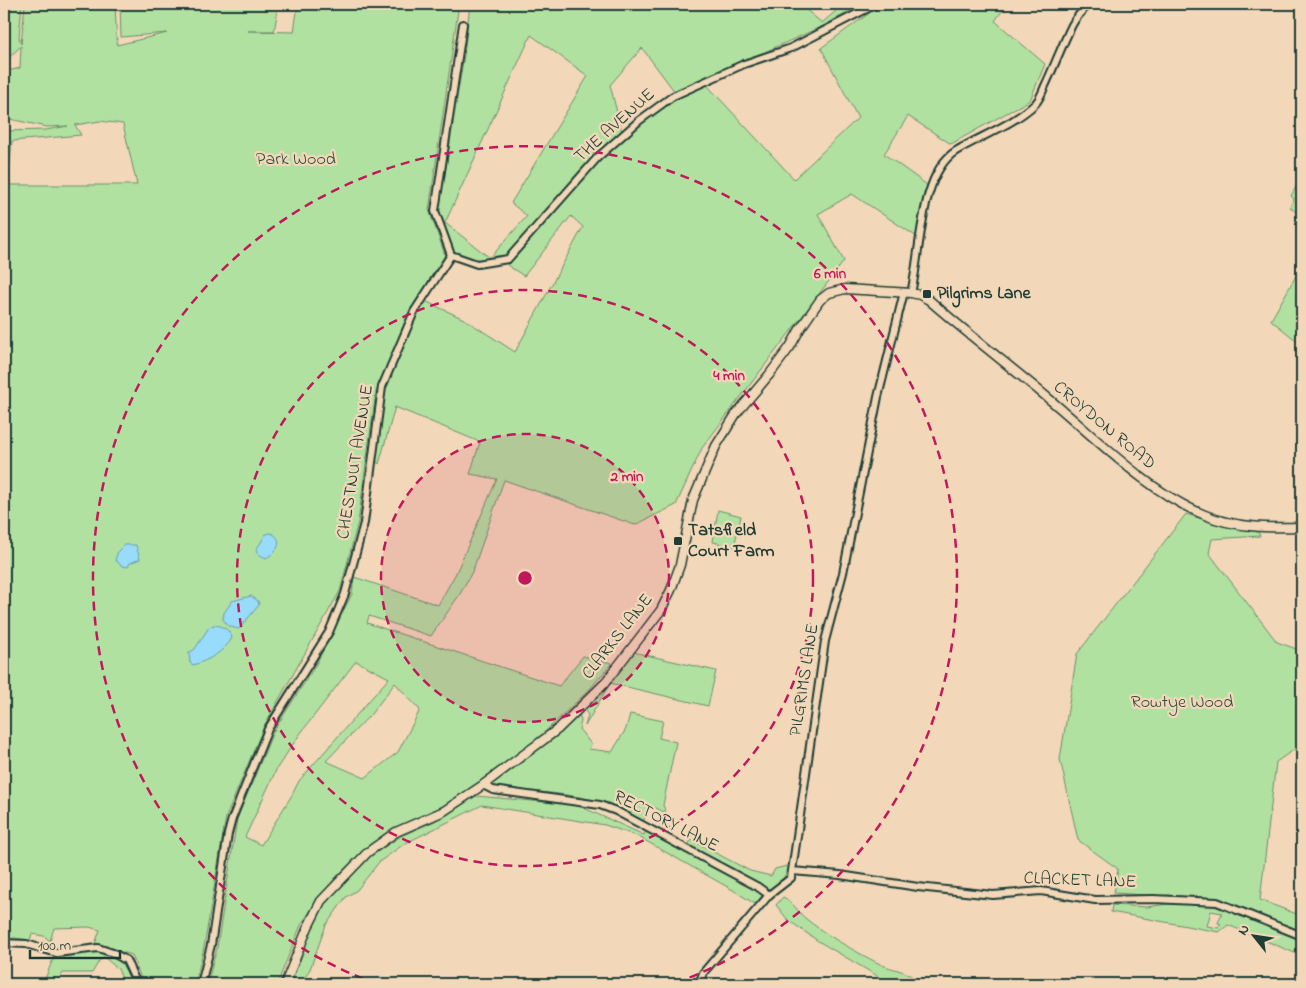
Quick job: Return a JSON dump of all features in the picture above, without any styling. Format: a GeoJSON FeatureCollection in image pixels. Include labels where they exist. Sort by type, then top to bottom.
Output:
{"type":"FeatureCollection","features":[{"type":"Feature","properties":{"kind":"main road","name":"CLARKS LANE"},"geometry":{"type":"LineString","coordinates":[[285,984],[308,927],[321,901],[368,852],[396,832],[444,811],[483,785],[564,724],[604,684],[661,610],[671,590],[680,565],[694,500],[716,446],[736,414],[790,347],[820,300],[828,293],[845,289],[907,292]]}},
{"type":"Feature","properties":{"kind":"main road","name":"CROYDON ROAD"},"geometry":{"type":"LineString","coordinates":[[907,292],[920,295],[928,300],[1144,479],[1182,505],[1207,516],[1232,523],[1263,527],[1302,527]]}},
{"type":"Feature","properties":{"kind":"street","name":"THE AVENUE"},"geometry":{"type":"LineString","coordinates":[[451,255],[477,264],[508,259],[598,157],[640,120],[673,96],[744,64],[791,48],[876,4]]}},
{"type":"Feature","properties":{"kind":"street","name":"PILGRIMS LANE"},"geometry":{"type":"LineString","coordinates":[[792,871],[792,859],[825,640],[843,573],[878,397],[907,292],[932,185],[938,171],[954,152],[1000,128],[1036,103],[1056,65],[1073,23],[1089,4]]}},
{"type":"Feature","properties":{"kind":"street"},"geometry":{"type":"LineString","coordinates":[[451,255],[434,211],[463,24]]}},
{"type":"Feature","properties":{"kind":"street","name":"CHESTNUT AVENUE"},"geometry":{"type":"LineString","coordinates":[[201,984],[211,945],[232,819],[268,729],[329,632],[345,594],[364,524],[382,386],[414,312],[451,255]]}},
{"type":"Feature","properties":{"kind":"street","name":"RECTORY LANE"},"geometry":{"type":"LineString","coordinates":[[483,785],[493,790],[592,804],[616,811],[758,887],[769,895]]}},
{"type":"Feature","properties":{"kind":"street"},"geometry":{"type":"LineString","coordinates":[[699,984],[703,973],[769,895],[786,884],[792,871]]}},
{"type":"Feature","properties":{"kind":"street","name":"CLACKET LANE"},"geometry":{"type":"LineString","coordinates":[[792,871],[840,874],[918,887],[993,896],[1041,891],[1095,900],[1153,899],[1217,902],[1302,936]]}},
{"type":"Feature","properties":{"kind":"street"},"geometry":{"type":"LineString","coordinates":[[4,943],[26,944],[57,953],[98,948],[126,960],[137,984]]}},
{"type":"Feature","properties":{"kind":"green space","name":"Park Wood"},"geometry":{"type":"Polygon","coordinates":[[[4,4],[22,4],[19,37],[21,44],[25,4],[115,4],[117,45],[167,33],[121,37],[120,4],[279,4],[274,31],[248,31],[294,32],[298,4],[459,4],[429,210],[445,255],[410,310],[376,392],[358,522],[340,591],[264,726],[226,817],[204,947],[195,984],[143,984],[132,955],[95,944],[100,930],[89,927],[54,928],[50,941],[44,936],[32,934],[30,940],[14,938],[4,940],[4,131],[46,130],[68,126],[47,127],[5,118],[4,72],[20,68],[21,46],[4,62],[4,4]],[[100,121],[75,125],[81,135],[12,141],[8,185],[137,185],[123,124],[100,121]]]}},
{"type":"Feature","properties":{"kind":"green space"},"geometry":{"type":"Polygon","coordinates":[[[470,4],[799,4],[822,23],[844,4],[862,4],[825,25],[675,92],[642,48],[610,85],[622,132],[581,169],[507,256],[478,261],[454,253],[443,227],[439,210],[464,55],[470,4]],[[531,35],[445,223],[490,258],[527,216],[511,203],[588,76],[531,35]]]}},
{"type":"Feature","properties":{"kind":"green space"},"geometry":{"type":"Polygon","coordinates":[[[882,4],[1007,4],[995,21],[1045,64],[1030,100],[951,144],[908,116],[884,154],[927,185],[917,237],[852,194],[818,214],[844,261],[702,448],[676,505],[635,525],[504,480],[473,570],[460,594],[431,636],[369,616],[367,623],[559,686],[583,656],[612,663],[589,690],[532,744],[475,786],[443,806],[393,829],[367,847],[336,877],[318,899],[301,925],[277,984],[207,984],[217,948],[237,819],[273,732],[315,666],[352,594],[354,577],[438,605],[456,573],[497,479],[470,474],[480,442],[395,407],[379,464],[375,460],[386,387],[416,314],[425,301],[464,319],[515,352],[583,227],[571,216],[524,276],[507,265],[609,150],[671,99],[706,84],[794,179],[858,118],[821,48],[882,4]],[[356,661],[300,734],[277,768],[245,837],[261,845],[299,781],[389,678],[356,661]],[[395,683],[371,714],[326,761],[365,778],[398,752],[420,710],[395,683]]]}},
{"type":"Feature","properties":{"kind":"green space"},"geometry":{"type":"Polygon","coordinates":[[[1302,176],[1302,217],[1290,207],[1294,199],[1291,196],[1302,176]]]}},
{"type":"Feature","properties":{"kind":"green space"},"geometry":{"type":"Polygon","coordinates":[[[1302,268],[1302,345],[1271,320],[1302,268]]]}},
{"type":"Feature","properties":{"kind":"green space"},"geometry":{"type":"Polygon","coordinates":[[[718,510],[741,516],[734,547],[713,542],[718,510]]]}},
{"type":"Feature","properties":{"kind":"green space","name":"Rowtye Wood"},"geometry":{"type":"Polygon","coordinates":[[[1186,514],[1223,525],[1258,532],[1260,536],[1212,539],[1209,553],[1277,642],[1302,651],[1302,744],[1276,762],[1260,900],[1302,916],[1302,931],[1218,899],[1114,893],[1118,869],[1078,840],[1060,759],[1077,654],[1186,514]]]}},
{"type":"Feature","properties":{"kind":"green space"},"geometry":{"type":"Polygon","coordinates":[[[633,652],[716,671],[708,706],[610,683],[633,652]]]}},
{"type":"Feature","properties":{"kind":"green space"},"geometry":{"type":"Polygon","coordinates":[[[610,683],[585,726],[588,715],[584,709],[610,683]]]}},
{"type":"Feature","properties":{"kind":"green space"},"geometry":{"type":"Polygon","coordinates":[[[579,713],[581,721],[579,729],[591,744],[589,749],[612,752],[626,729],[630,714],[663,721],[659,738],[676,742],[663,805],[666,813],[650,805],[643,822],[593,800],[489,785],[516,763],[555,738],[579,713]]]}},
{"type":"Feature","properties":{"kind":"green space"},"geometry":{"type":"Polygon","coordinates":[[[476,796],[577,805],[644,835],[646,831],[752,886],[763,895],[755,904],[637,836],[605,825],[482,805],[404,844],[379,862],[357,890],[346,897],[326,925],[310,969],[301,984],[288,984],[322,907],[371,856],[401,836],[435,821],[476,796]]]}},
{"type":"Feature","properties":{"kind":"green space"},"geometry":{"type":"Polygon","coordinates":[[[691,840],[750,871],[771,876],[775,869],[787,866],[784,878],[769,891],[688,846],[691,840]]]}},
{"type":"Feature","properties":{"kind":"green space"},"geometry":{"type":"Polygon","coordinates":[[[783,897],[805,918],[831,936],[884,966],[906,973],[915,979],[918,984],[891,984],[818,941],[788,920],[776,905],[783,897]]]}},
{"type":"Feature","properties":{"kind":"green space"},"geometry":{"type":"Polygon","coordinates":[[[1167,904],[1210,905],[1242,914],[1302,939],[1302,956],[1228,925],[1219,932],[1111,912],[1112,905],[1147,907],[1167,904]],[[1211,911],[1207,926],[1218,928],[1221,924],[1218,923],[1222,913],[1211,911]]]}},
{"type":"Feature","properties":{"kind":"green space"},"geometry":{"type":"Polygon","coordinates":[[[95,951],[115,958],[123,965],[133,984],[124,984],[118,969],[104,957],[99,961],[92,973],[63,973],[57,982],[58,984],[43,984],[53,959],[95,951]]]}},
{"type":"Feature","properties":{"kind":"water"},"geometry":{"type":"Polygon","coordinates":[[[271,533],[276,536],[279,543],[276,550],[266,558],[258,554],[256,550],[266,534],[271,533]]]}},
{"type":"Feature","properties":{"kind":"water"},"geometry":{"type":"Polygon","coordinates":[[[124,545],[136,545],[140,559],[130,563],[128,567],[122,566],[115,560],[118,551],[124,545]]]}},
{"type":"Feature","properties":{"kind":"water"},"geometry":{"type":"Polygon","coordinates":[[[251,596],[258,601],[259,605],[239,629],[228,625],[223,619],[224,613],[232,601],[251,596]]]}},
{"type":"Feature","properties":{"kind":"water"},"geometry":{"type":"Polygon","coordinates":[[[214,625],[225,628],[232,638],[216,655],[193,665],[190,663],[189,653],[195,649],[209,627],[214,625]]]}},
{"type":"Feature","properties":{"kind":"place","name":"Pilgrims Lane"},"geometry":{"type":"Point","coordinates":[927,294]}},
{"type":"Feature","properties":{"kind":"place","name":"Tatsfield Court Farm"},"geometry":{"type":"Point","coordinates":[678,541]}}]}
